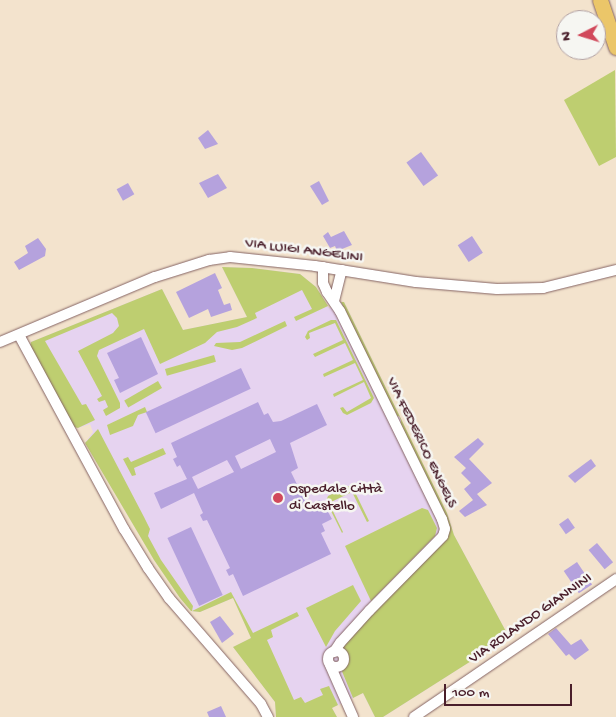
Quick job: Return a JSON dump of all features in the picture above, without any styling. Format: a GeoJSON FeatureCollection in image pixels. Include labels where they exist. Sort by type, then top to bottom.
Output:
{"type":"FeatureCollection","features":[{"type":"Feature","properties":{"kind":"main road"},"geometry":{"type":"LineString","coordinates":[[600,0],[616,47]]}},
{"type":"Feature","properties":{"kind":"street","name":"VIA LUIGI ANGELINI"},"geometry":{"type":"LineString","coordinates":[[0,342],[155,277],[209,260],[247,258],[323,267],[416,282],[520,290],[543,288],[616,270]]}},
{"type":"Feature","properties":{"kind":"street","name":"VIA FEDERICO ENGELS"},"geometry":{"type":"LineString","coordinates":[[323,267],[323,283],[334,301],[442,519],[444,529],[444,536],[348,634],[338,653],[329,656],[334,666],[338,685],[353,717]]}},
{"type":"Feature","properties":{"kind":"street"},"geometry":{"type":"LineString","coordinates":[[334,301],[342,270]]}},
{"type":"Feature","properties":{"kind":"street"},"geometry":{"type":"LineString","coordinates":[[19,335],[120,521],[148,568],[169,598],[261,704],[268,717]]}},
{"type":"Feature","properties":{"kind":"street","name":"VIA ROLANDO GIANNINI"},"geometry":{"type":"LineString","coordinates":[[414,717],[616,579]]}},
{"type":"Feature","properties":{"kind":"shaded area","name":"Ospedale Città di Castello"},"geometry":{"type":"Polygon","coordinates":[[[222,267],[252,268],[300,274],[316,287],[329,308],[344,302],[447,513],[454,535],[509,637],[383,717],[375,717],[363,693],[332,708],[337,717],[276,717],[275,702],[233,647],[251,638],[233,598],[200,612],[191,611],[180,598],[154,560],[85,443],[93,432],[90,424],[78,428],[31,342],[162,289],[183,330],[247,317],[222,267]]]}},
{"type":"Feature","properties":{"kind":"green space"},"geometry":{"type":"Polygon","coordinates":[[[615,70],[616,157],[599,166],[564,100],[615,70]]]}},
{"type":"Feature","properties":{"kind":"green space"},"geometry":{"type":"Polygon","coordinates":[[[222,267],[252,268],[300,274],[316,287],[328,306],[296,321],[294,317],[312,309],[302,290],[255,313],[257,318],[237,327],[217,332],[205,343],[160,364],[144,329],[99,350],[97,356],[120,403],[120,408],[106,416],[103,410],[108,407],[105,400],[99,402],[97,399],[102,396],[78,351],[113,333],[119,326],[117,318],[112,313],[45,341],[82,405],[86,404],[95,420],[78,428],[74,427],[30,348],[31,342],[162,289],[183,330],[247,317],[222,267]]]}},
{"type":"Feature","properties":{"kind":"green space"},"geometry":{"type":"Polygon","coordinates":[[[341,302],[344,302],[447,513],[454,535],[509,637],[383,717],[375,717],[363,693],[353,698],[341,669],[340,655],[346,640],[447,539],[400,423],[399,416],[396,417],[341,302]]]}},
{"type":"Feature","properties":{"kind":"green space"},"geometry":{"type":"Polygon","coordinates":[[[331,320],[336,320],[374,398],[371,403],[347,415],[340,408],[343,407],[347,412],[371,398],[364,382],[334,397],[333,394],[363,380],[355,363],[324,377],[323,374],[353,360],[345,343],[315,357],[313,354],[343,340],[335,323],[309,333],[310,338],[307,340],[305,337],[308,331],[331,320]]]}},
{"type":"Feature","properties":{"kind":"green space"},"geometry":{"type":"Polygon","coordinates":[[[285,321],[287,326],[242,348],[232,350],[214,346],[216,343],[240,342],[285,321]]]}},
{"type":"Feature","properties":{"kind":"green space"},"geometry":{"type":"Polygon","coordinates":[[[214,355],[216,362],[167,376],[165,369],[214,355]]]}},
{"type":"Feature","properties":{"kind":"green space"},"geometry":{"type":"Polygon","coordinates":[[[158,381],[162,388],[128,407],[124,401],[158,381]]]}},
{"type":"Feature","properties":{"kind":"green space"},"geometry":{"type":"Polygon","coordinates":[[[145,407],[147,412],[138,415],[133,426],[110,435],[107,425],[145,407]]]}},
{"type":"Feature","properties":{"kind":"green space"},"geometry":{"type":"Polygon","coordinates":[[[98,429],[150,529],[148,536],[161,560],[193,606],[192,611],[231,592],[253,633],[297,612],[299,616],[271,630],[273,637],[267,640],[294,700],[301,697],[305,703],[323,695],[320,689],[329,686],[338,705],[332,708],[337,717],[276,717],[275,702],[233,647],[251,638],[233,598],[200,612],[191,611],[180,598],[154,560],[85,443],[98,429]]]}},
{"type":"Feature","properties":{"kind":"green space"},"geometry":{"type":"Polygon","coordinates":[[[163,448],[166,454],[134,468],[136,475],[132,476],[123,459],[128,457],[131,462],[163,448]]]}},
{"type":"Feature","properties":{"kind":"green space"},"geometry":{"type":"Polygon","coordinates":[[[348,486],[354,490],[369,521],[367,522],[352,492],[329,503],[342,533],[326,501],[328,496],[348,486]]]}},
{"type":"Feature","properties":{"kind":"green space"},"geometry":{"type":"Polygon","coordinates":[[[422,508],[428,510],[437,528],[435,536],[371,601],[345,546],[422,508]]]}},
{"type":"Feature","properties":{"kind":"green space"},"geometry":{"type":"Polygon","coordinates":[[[353,585],[361,601],[335,631],[326,647],[306,608],[353,585]]]}},
{"type":"Feature","properties":{"kind":"building"},"geometry":{"type":"Polygon","coordinates":[[[208,130],[218,144],[205,149],[198,138],[208,130]]]}},
{"type":"Feature","properties":{"kind":"building"},"geometry":{"type":"Polygon","coordinates":[[[421,152],[438,175],[423,186],[406,163],[421,152]]]}},
{"type":"Feature","properties":{"kind":"building"},"geometry":{"type":"Polygon","coordinates":[[[218,174],[227,188],[208,198],[199,183],[218,174]]]}},
{"type":"Feature","properties":{"kind":"building"},"geometry":{"type":"Polygon","coordinates":[[[319,181],[329,201],[322,205],[310,186],[319,181]]]}},
{"type":"Feature","properties":{"kind":"building"},"geometry":{"type":"Polygon","coordinates":[[[128,183],[134,194],[123,201],[117,189],[128,183]]]}},
{"type":"Feature","properties":{"kind":"building"},"geometry":{"type":"Polygon","coordinates":[[[344,231],[352,245],[337,251],[335,246],[330,248],[323,236],[328,232],[331,237],[344,231]]]}},
{"type":"Feature","properties":{"kind":"building"},"geometry":{"type":"Polygon","coordinates":[[[472,236],[483,253],[469,262],[458,245],[472,236]]]}},
{"type":"Feature","properties":{"kind":"building"},"geometry":{"type":"Polygon","coordinates":[[[38,238],[46,249],[45,256],[19,270],[14,262],[28,253],[25,246],[38,238]]]}},
{"type":"Feature","properties":{"kind":"building"},"geometry":{"type":"Polygon","coordinates":[[[215,273],[222,288],[218,290],[224,305],[230,303],[232,310],[211,317],[208,309],[189,318],[176,292],[215,273]]]}},
{"type":"Feature","properties":{"kind":"building"},"geometry":{"type":"Polygon","coordinates":[[[141,337],[158,374],[120,393],[114,380],[119,378],[107,353],[141,337]]]}},
{"type":"Feature","properties":{"kind":"building"},"geometry":{"type":"Polygon","coordinates":[[[241,368],[251,389],[156,433],[146,412],[241,368]]]}},
{"type":"Feature","properties":{"kind":"building"},"geometry":{"type":"Polygon","coordinates":[[[258,402],[264,415],[268,413],[273,422],[281,421],[317,404],[327,425],[290,443],[298,468],[291,472],[307,505],[319,500],[323,503],[332,519],[322,524],[325,531],[321,533],[331,554],[243,596],[233,574],[229,576],[226,570],[230,568],[207,520],[203,521],[200,515],[203,513],[194,493],[161,509],[154,493],[187,479],[180,465],[177,467],[173,459],[177,457],[171,443],[258,402]],[[270,439],[235,456],[241,469],[276,452],[270,439]],[[227,460],[192,477],[198,489],[234,472],[227,460]]]}},
{"type":"Feature","properties":{"kind":"building"},"geometry":{"type":"Polygon","coordinates":[[[478,438],[484,444],[469,459],[492,483],[477,494],[487,505],[465,517],[459,511],[473,500],[464,489],[471,483],[461,473],[466,468],[454,457],[478,438]]]}},
{"type":"Feature","properties":{"kind":"building"},"geometry":{"type":"Polygon","coordinates":[[[591,459],[596,466],[575,483],[568,476],[591,459]]]}},
{"type":"Feature","properties":{"kind":"building"},"geometry":{"type":"Polygon","coordinates":[[[568,518],[575,528],[566,534],[559,524],[568,518]]]}},
{"type":"Feature","properties":{"kind":"building"},"geometry":{"type":"Polygon","coordinates":[[[191,527],[223,595],[199,606],[167,538],[191,527]]]}},
{"type":"Feature","properties":{"kind":"building"},"geometry":{"type":"Polygon","coordinates":[[[597,543],[613,562],[605,569],[589,550],[597,543]]]}},
{"type":"Feature","properties":{"kind":"building"},"geometry":{"type":"Polygon","coordinates":[[[577,562],[592,584],[579,593],[564,571],[577,562]]]}},
{"type":"Feature","properties":{"kind":"building"},"geometry":{"type":"Polygon","coordinates":[[[220,616],[234,634],[222,643],[210,622],[220,616]]]}},
{"type":"Feature","properties":{"kind":"building"},"geometry":{"type":"Polygon","coordinates":[[[556,628],[571,645],[581,639],[589,650],[575,660],[569,654],[566,656],[548,634],[556,628]]]}},
{"type":"Feature","properties":{"kind":"building"},"geometry":{"type":"Polygon","coordinates":[[[221,706],[226,717],[209,717],[207,712],[221,706]]]}},
{"type":"Feature","properties":{"kind":"place","name":"Ospedale Città di Castello"},"geometry":{"type":"Point","coordinates":[278,498]}}]}
